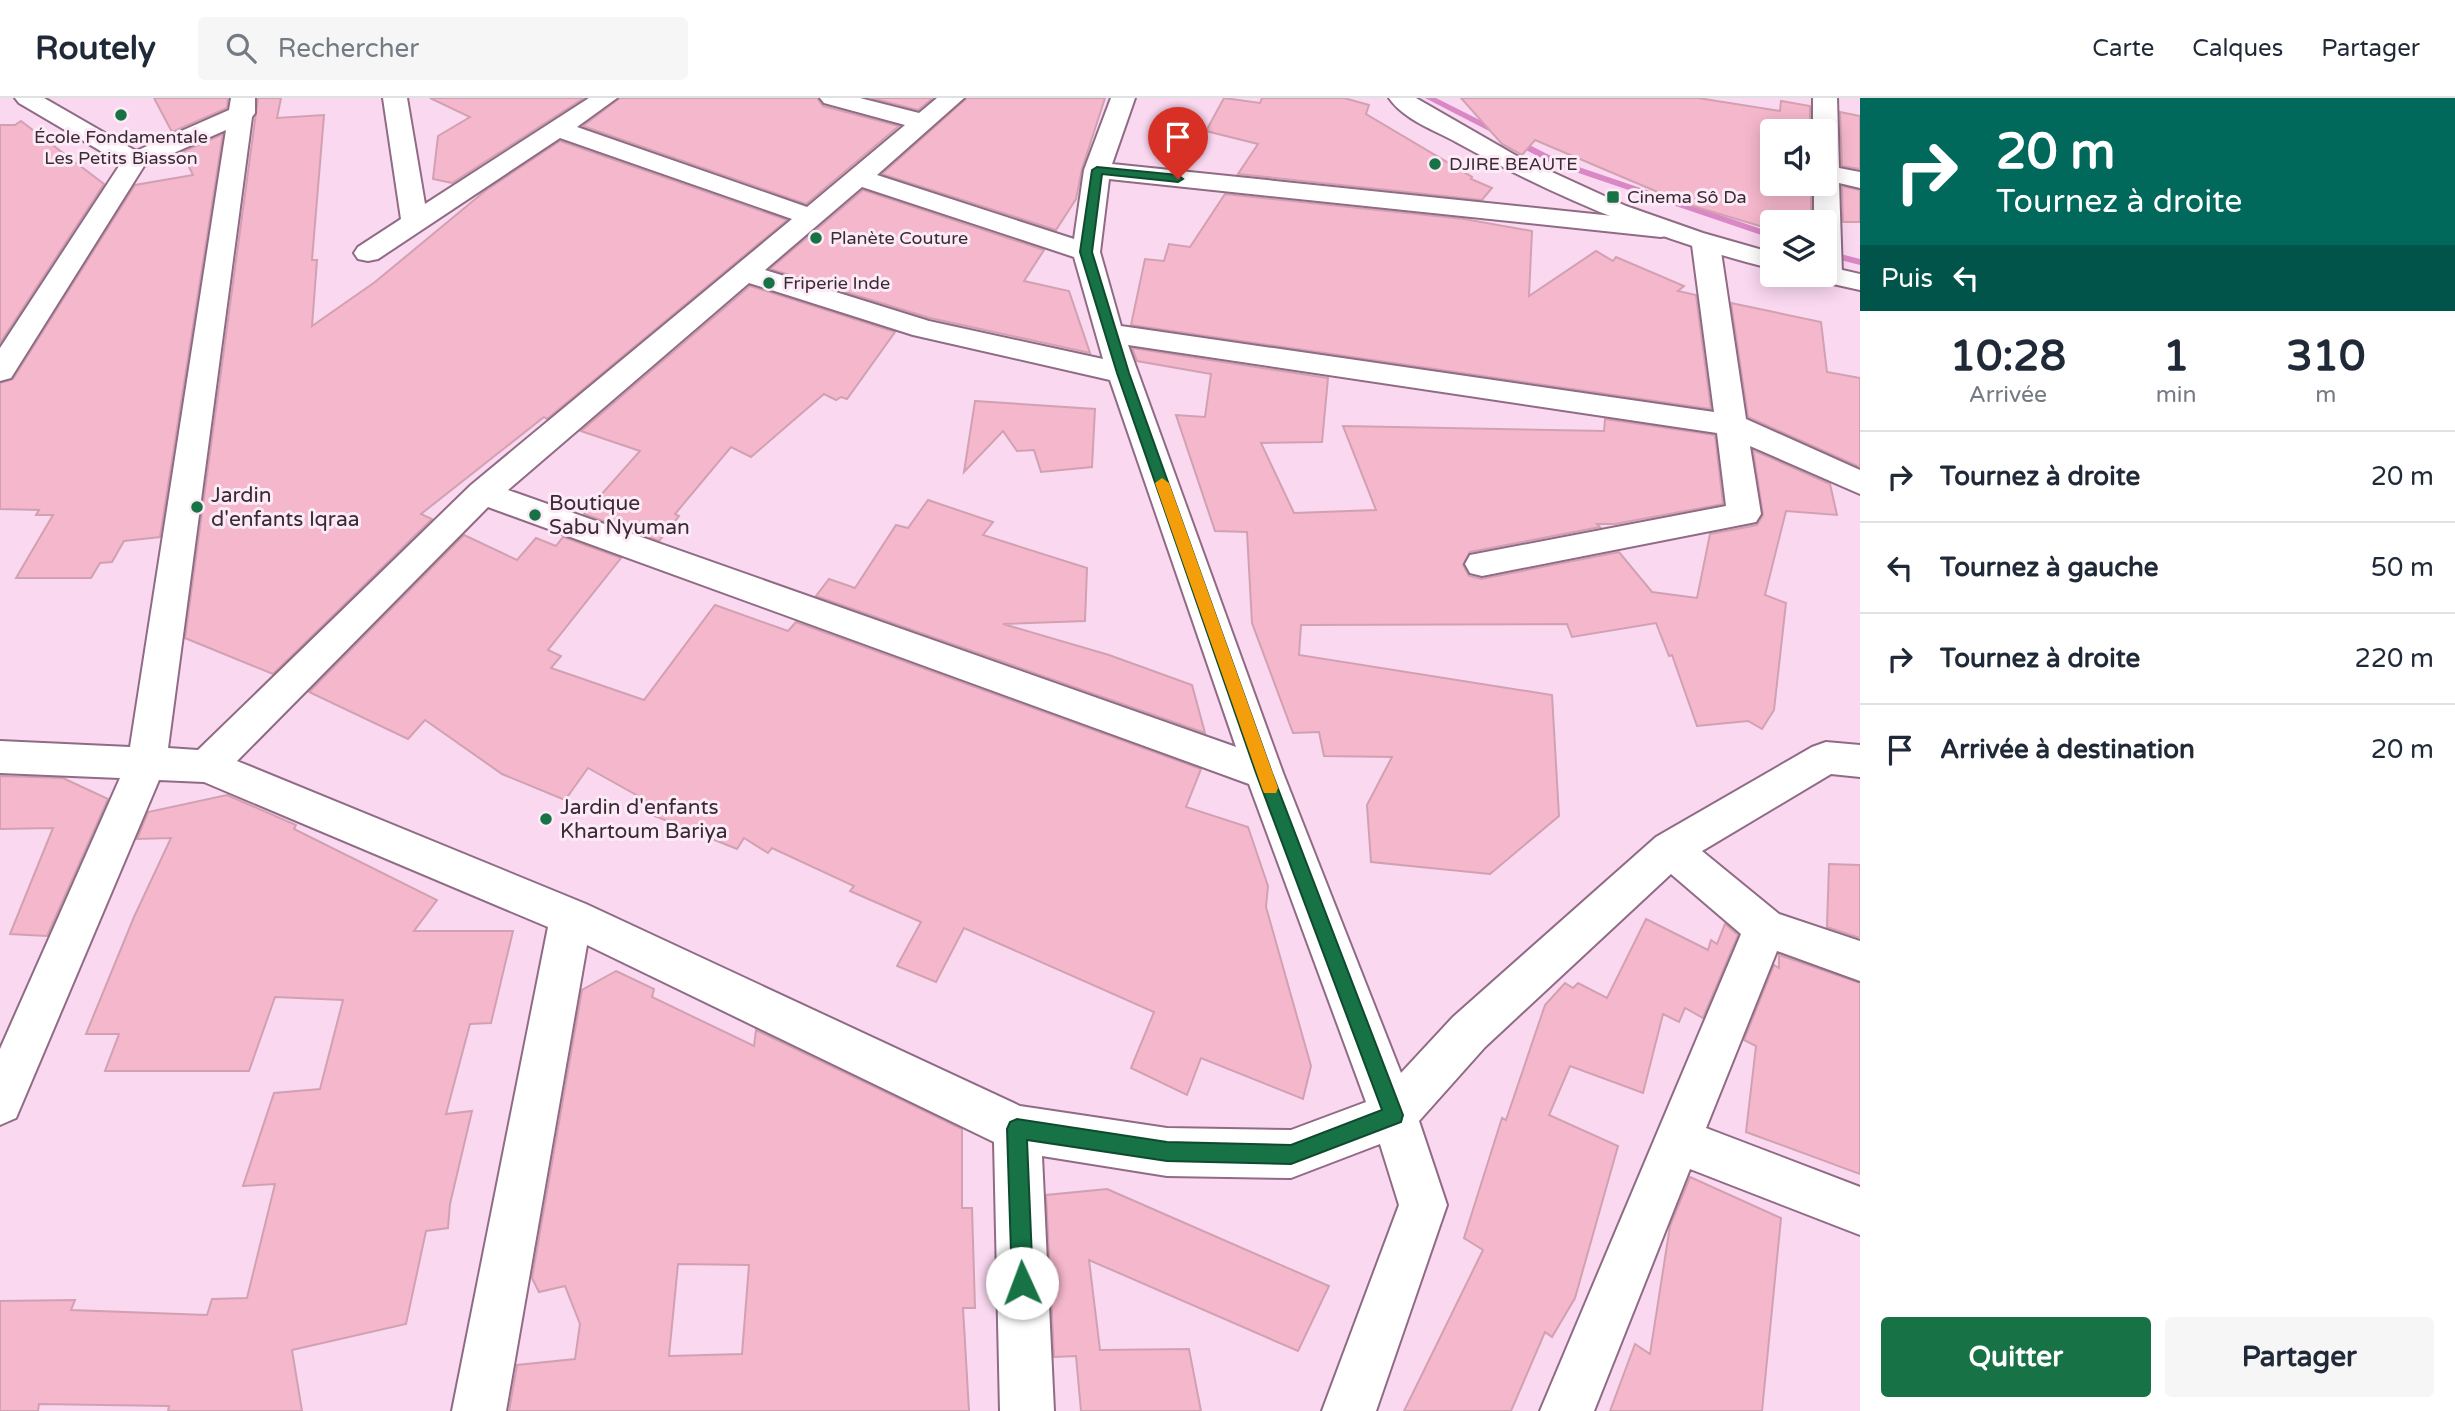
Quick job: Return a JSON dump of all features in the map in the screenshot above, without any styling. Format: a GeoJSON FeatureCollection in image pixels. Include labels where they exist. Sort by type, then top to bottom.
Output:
{"type":"FeatureCollection","features":[{"type":"Feature","properties":{"kind":"street"},"geometry":{"type":"LineString","coordinates":[[27,98],[135,161]]}},
{"type":"Feature","properties":{"kind":"street"},"geometry":{"type":"LineString","coordinates":[[394,98],[415,223]]}},
{"type":"Feature","properties":{"kind":"street"},"geometry":{"type":"LineString","coordinates":[[368,253],[605,98]]}},
{"type":"Feature","properties":{"kind":"street"},"geometry":{"type":"LineString","coordinates":[[832,98],[925,121]]}},
{"type":"Feature","properties":{"kind":"street"},"geometry":{"type":"LineString","coordinates":[[208,766],[483,493],[953,98]]}},
{"type":"Feature","properties":{"kind":"street"},"geometry":{"type":"LineString","coordinates":[[1123,98],[1097,170],[1086,252],[1109,333],[1264,773],[1394,1115],[1423,1205],[1349,1411]]}},
{"type":"Feature","properties":{"kind":"street"},"geometry":{"type":"LineString","coordinates":[[1401,98],[1508,162],[1582,199],[1706,245],[1760,258]]}},
{"type":"Feature","properties":{"kind":"street"},"geometry":{"type":"LineString","coordinates":[[1825,98],[1825,119]]}},
{"type":"Feature","properties":{"kind":"street"},"geometry":{"type":"LineString","coordinates":[[0,371],[135,161],[243,106]]}},
{"type":"Feature","properties":{"kind":"street"},"geometry":{"type":"LineString","coordinates":[[0,1102],[147,762],[243,106]]}},
{"type":"Feature","properties":{"kind":"street"},"geometry":{"type":"LineString","coordinates":[[558,129],[811,217]]}},
{"type":"Feature","properties":{"kind":"street"},"geometry":{"type":"LineString","coordinates":[[1097,170],[1661,229]]}},
{"type":"Feature","properties":{"kind":"street"},"geometry":{"type":"LineString","coordinates":[[1837,175],[1860,180]]}},
{"type":"Feature","properties":{"kind":"street"},"geometry":{"type":"LineString","coordinates":[[858,177],[1086,252]]}},
{"type":"Feature","properties":{"kind":"street"},"geometry":{"type":"LineString","coordinates":[[1482,564],[1744,514],[1706,245]]}},
{"type":"Feature","properties":{"kind":"street"},"geometry":{"type":"LineString","coordinates":[[745,273],[923,329],[1123,373]]}},
{"type":"Feature","properties":{"kind":"street"},"geometry":{"type":"LineString","coordinates":[[1837,276],[1860,282]]}},
{"type":"Feature","properties":{"kind":"street"},"geometry":{"type":"LineString","coordinates":[[1109,333],[1732,425],[1860,483]]}},
{"type":"Feature","properties":{"kind":"street"},"geometry":{"type":"LineString","coordinates":[[483,493],[1264,773]]}},
{"type":"Feature","properties":{"kind":"street"},"geometry":{"type":"LineString","coordinates":[[0,757],[208,766],[571,917],[1017,1129],[1167,1152],[1291,1154],[1394,1115],[1469,1031],[1670,849],[1826,758],[1860,761]]}},
{"type":"Feature","properties":{"kind":"street"},"geometry":{"type":"LineString","coordinates":[[1670,849],[1765,928],[1860,961]]}},
{"type":"Feature","properties":{"kind":"street"},"geometry":{"type":"LineString","coordinates":[[479,1411],[571,917]]}},
{"type":"Feature","properties":{"kind":"street"},"geometry":{"type":"LineString","coordinates":[[1567,1411],[1765,928]]}},
{"type":"Feature","properties":{"kind":"street"},"geometry":{"type":"LineString","coordinates":[[1017,1129],[1027,1411]]}},
{"type":"Feature","properties":{"kind":"street"},"geometry":{"type":"LineString","coordinates":[[1678,1141],[1860,1211]]}},
{"type":"Feature","properties":{"kind":"building"},"geometry":{"type":"Polygon","coordinates":[[[154,98],[228,98],[227,108],[172,132],[154,98]]]}},
{"type":"Feature","properties":{"kind":"building"},"geometry":{"type":"Polygon","coordinates":[[[258,98],[281,98],[277,118],[324,115],[312,260],[317,260],[312,326],[375,282],[485,191],[560,141],[787,220],[547,419],[544,417],[421,514],[432,519],[273,674],[185,638],[258,98]]]}},
{"type":"Feature","properties":{"kind":"building"},"geometry":{"type":"Polygon","coordinates":[[[430,98],[584,98],[452,183],[433,179],[438,136],[470,117],[430,98]]]}},
{"type":"Feature","properties":{"kind":"building"},"geometry":{"type":"Polygon","coordinates":[[[620,98],[817,98],[823,106],[899,126],[806,204],[583,126],[620,98]]]}},
{"type":"Feature","properties":{"kind":"building"},"geometry":{"type":"Polygon","coordinates":[[[871,98],[933,98],[918,110],[871,98]]]}},
{"type":"Feature","properties":{"kind":"building"},"geometry":{"type":"Polygon","coordinates":[[[967,98],[1105,98],[1082,169],[1076,199],[1056,230],[882,174],[967,98]]]}},
{"type":"Feature","properties":{"kind":"building"},"geometry":{"type":"Polygon","coordinates":[[[1224,98],[1260,103],[1262,98],[1344,98],[1369,105],[1366,114],[1472,177],[1471,179],[1492,188],[1482,200],[1238,174],[1258,144],[1206,131],[1224,98]]]}},
{"type":"Feature","properties":{"kind":"building"},"geometry":{"type":"Polygon","coordinates":[[[1461,98],[1698,98],[1780,111],[1781,101],[1810,106],[1810,119],[1760,119],[1760,196],[1811,196],[1811,210],[1760,210],[1760,226],[1686,204],[1535,140],[1522,155],[1502,144],[1461,98]]]}},
{"type":"Feature","properties":{"kind":"building"},"geometry":{"type":"Polygon","coordinates":[[[1840,112],[1860,116],[1860,169],[1842,166],[1840,112]]]}},
{"type":"Feature","properties":{"kind":"building"},"geometry":{"type":"Polygon","coordinates":[[[21,121],[104,184],[0,343],[0,125],[15,125],[21,121]]]}},
{"type":"Feature","properties":{"kind":"building"},"geometry":{"type":"Polygon","coordinates":[[[223,134],[160,537],[124,541],[112,562],[100,563],[91,578],[16,578],[53,515],[36,515],[39,510],[0,509],[0,383],[13,379],[135,185],[193,175],[182,152],[223,134]]]}},
{"type":"Feature","properties":{"kind":"building"},"geometry":{"type":"Polygon","coordinates":[[[1842,186],[1860,190],[1860,222],[1843,222],[1842,186]]]}},
{"type":"Feature","properties":{"kind":"building"},"geometry":{"type":"Polygon","coordinates":[[[863,190],[1044,250],[1024,281],[1069,291],[1090,353],[930,318],[770,269],[863,190]]]}},
{"type":"Feature","properties":{"kind":"building"},"geometry":{"type":"Polygon","coordinates":[[[1225,194],[1464,219],[1532,231],[1529,296],[1596,251],[1613,261],[1616,257],[1684,286],[1678,291],[1696,295],[1711,409],[1131,325],[1145,259],[1164,261],[1169,244],[1190,247],[1225,194]]]}},
{"type":"Feature","properties":{"kind":"building"},"geometry":{"type":"Polygon","coordinates":[[[750,286],[895,332],[847,399],[841,397],[836,400],[824,394],[751,457],[731,447],[675,514],[679,516],[659,541],[584,514],[640,451],[581,431],[750,286]]]}},
{"type":"Feature","properties":{"kind":"building"},"geometry":{"type":"Polygon","coordinates":[[[1731,303],[1821,322],[1827,372],[1860,378],[1860,467],[1748,417],[1731,303]]]}},
{"type":"Feature","properties":{"kind":"building"},"geometry":{"type":"Polygon","coordinates":[[[1132,348],[1328,378],[1322,442],[1261,443],[1294,513],[1376,510],[1343,426],[1604,431],[1605,419],[1715,435],[1723,504],[1615,524],[1597,524],[1600,527],[1470,552],[1463,565],[1469,576],[1481,579],[1619,552],[1652,592],[1697,598],[1710,534],[1757,525],[1763,515],[1753,450],[1830,484],[1837,515],[1786,511],[1765,595],[1786,603],[1774,710],[1762,729],[1748,721],[1697,726],[1672,655],[1669,656],[1656,623],[1572,637],[1567,624],[1301,625],[1299,655],[1552,695],[1559,816],[1490,874],[1371,862],[1367,805],[1392,757],[1324,756],[1319,732],[1293,733],[1252,623],[1247,532],[1215,531],[1176,415],[1205,417],[1211,374],[1137,361],[1132,348]]]}},
{"type":"Feature","properties":{"kind":"building"},"geometry":{"type":"Polygon","coordinates":[[[975,401],[1095,409],[1092,467],[1041,472],[1034,450],[1017,451],[1003,431],[964,472],[975,401]]]}},
{"type":"Feature","properties":{"kind":"building"},"geometry":{"type":"Polygon","coordinates":[[[928,500],[993,522],[983,535],[1087,568],[1085,621],[1003,624],[1109,655],[1192,685],[1205,733],[816,596],[829,579],[855,588],[896,525],[908,528],[928,500]]]}},
{"type":"Feature","properties":{"kind":"building"},"geometry":{"type":"Polygon","coordinates":[[[464,535],[517,560],[536,538],[556,546],[563,537],[621,558],[548,650],[561,656],[551,668],[644,700],[715,605],[788,631],[796,622],[1201,769],[1186,807],[1248,827],[1268,886],[1266,907],[1311,1066],[1303,1099],[1201,1058],[1187,1095],[1131,1068],[1154,1012],[964,928],[936,982],[897,966],[921,922],[850,891],[854,886],[772,848],[768,853],[744,838],[737,849],[650,814],[656,806],[588,768],[565,800],[502,774],[425,720],[408,739],[309,692],[464,535]]]}},
{"type":"Feature","properties":{"kind":"building"},"geometry":{"type":"Polygon","coordinates":[[[0,776],[63,778],[108,799],[47,936],[10,934],[53,828],[0,829],[0,776]]]}},
{"type":"Feature","properties":{"kind":"building"},"geometry":{"type":"Polygon","coordinates":[[[227,795],[296,825],[294,829],[437,900],[414,931],[513,931],[491,1023],[470,1024],[446,1114],[472,1111],[450,1204],[448,1228],[426,1231],[406,1324],[292,1350],[302,1411],[168,1411],[169,1406],[39,1404],[38,1411],[0,1411],[0,1301],[75,1300],[71,1310],[207,1315],[212,1299],[247,1298],[275,1184],[243,1186],[274,1093],[320,1089],[343,1000],[275,997],[249,1071],[105,1071],[119,1034],[86,1034],[134,917],[171,838],[137,839],[148,812],[227,795]]]}},
{"type":"Feature","properties":{"kind":"building"},"geometry":{"type":"Polygon","coordinates":[[[1829,864],[1860,865],[1860,938],[1827,927],[1829,864]]]}},
{"type":"Feature","properties":{"kind":"building"},"geometry":{"type":"Polygon","coordinates":[[[1646,919],[1708,950],[1711,940],[1717,944],[1725,924],[1738,935],[1703,1018],[1685,1008],[1679,1022],[1663,1014],[1643,1093],[1570,1066],[1549,1115],[1618,1146],[1575,1298],[1552,1337],[1545,1332],[1511,1411],[1404,1411],[1483,1250],[1464,1238],[1502,1118],[1506,1120],[1545,1005],[1565,983],[1573,988],[1578,983],[1607,998],[1646,919]]]}},
{"type":"Feature","properties":{"kind":"building"},"geometry":{"type":"Polygon","coordinates":[[[1779,955],[1860,983],[1860,1174],[1746,1132],[1756,1046],[1744,1040],[1774,965],[1779,968],[1779,955]]]}},
{"type":"Feature","properties":{"kind":"building"},"geometry":{"type":"Polygon","coordinates":[[[616,971],[654,989],[652,997],[754,1046],[756,1030],[962,1129],[962,1208],[972,1208],[975,1308],[963,1308],[969,1411],[509,1411],[517,1365],[575,1359],[580,1324],[565,1286],[539,1292],[532,1278],[582,990],[616,971]],[[678,1264],[669,1356],[742,1354],[749,1265],[678,1264]]]}},
{"type":"Feature","properties":{"kind":"building"},"geometry":{"type":"Polygon","coordinates":[[[1690,1177],[1781,1218],[1762,1411],[1610,1411],[1635,1344],[1650,1354],[1670,1226],[1690,1177]]]}},
{"type":"Feature","properties":{"kind":"building"},"geometry":{"type":"Polygon","coordinates":[[[1107,1189],[1329,1286],[1298,1351],[1089,1260],[1100,1350],[1189,1349],[1201,1411],[1081,1411],[1076,1356],[1054,1357],[1046,1195],[1107,1189]]]}},
{"type":"Feature","properties":{"kind":"waterway"},"geometry":{"type":"LineString","coordinates":[[1429,98],[1558,163],[1760,232]]}},
{"type":"Feature","properties":{"kind":"waterway"},"geometry":{"type":"LineString","coordinates":[[1837,256],[1860,262]]}},
{"type":"Feature","properties":{"kind":"slow traffic"},"geometry":{"type":"LineString","coordinates":[[1162,483],[1270,788]]}},
{"type":"Feature","properties":{"kind":"place","name":"École Fondamentale Les Petits Biasson"},"geometry":{"type":"Point","coordinates":[121,115]}},
{"type":"Feature","properties":{"kind":"place","name":"DJIRE BEAUTE"},"geometry":{"type":"Point","coordinates":[1435,164]}},
{"type":"Feature","properties":{"kind":"place","name":"Cinema Sô Da"},"geometry":{"type":"Point","coordinates":[1613,197]}},
{"type":"Feature","properties":{"kind":"place","name":"Planète Couture"},"geometry":{"type":"Point","coordinates":[816,238]}},
{"type":"Feature","properties":{"kind":"place","name":"Friperie Inde"},"geometry":{"type":"Point","coordinates":[769,283]}},
{"type":"Feature","properties":{"kind":"place","name":"Jardin d'enfants Iqraa"},"geometry":{"type":"Point","coordinates":[197,507]}},
{"type":"Feature","properties":{"kind":"place","name":"Boutique Sabu Nyuman"},"geometry":{"type":"Point","coordinates":[535,515]}},
{"type":"Feature","properties":{"kind":"place","name":"Jardin d'enfants Khartoum Bariya"},"geometry":{"type":"Point","coordinates":[546,819]}},
{"type":"Feature","properties":{"kind":"route"},"geometry":{"type":"LineString","coordinates":[[1022,1283],[1017,1129],[1167,1152],[1291,1154],[1394,1115],[1264,773],[1109,333],[1086,252],[1097,170],[1178,179]]}}]}
